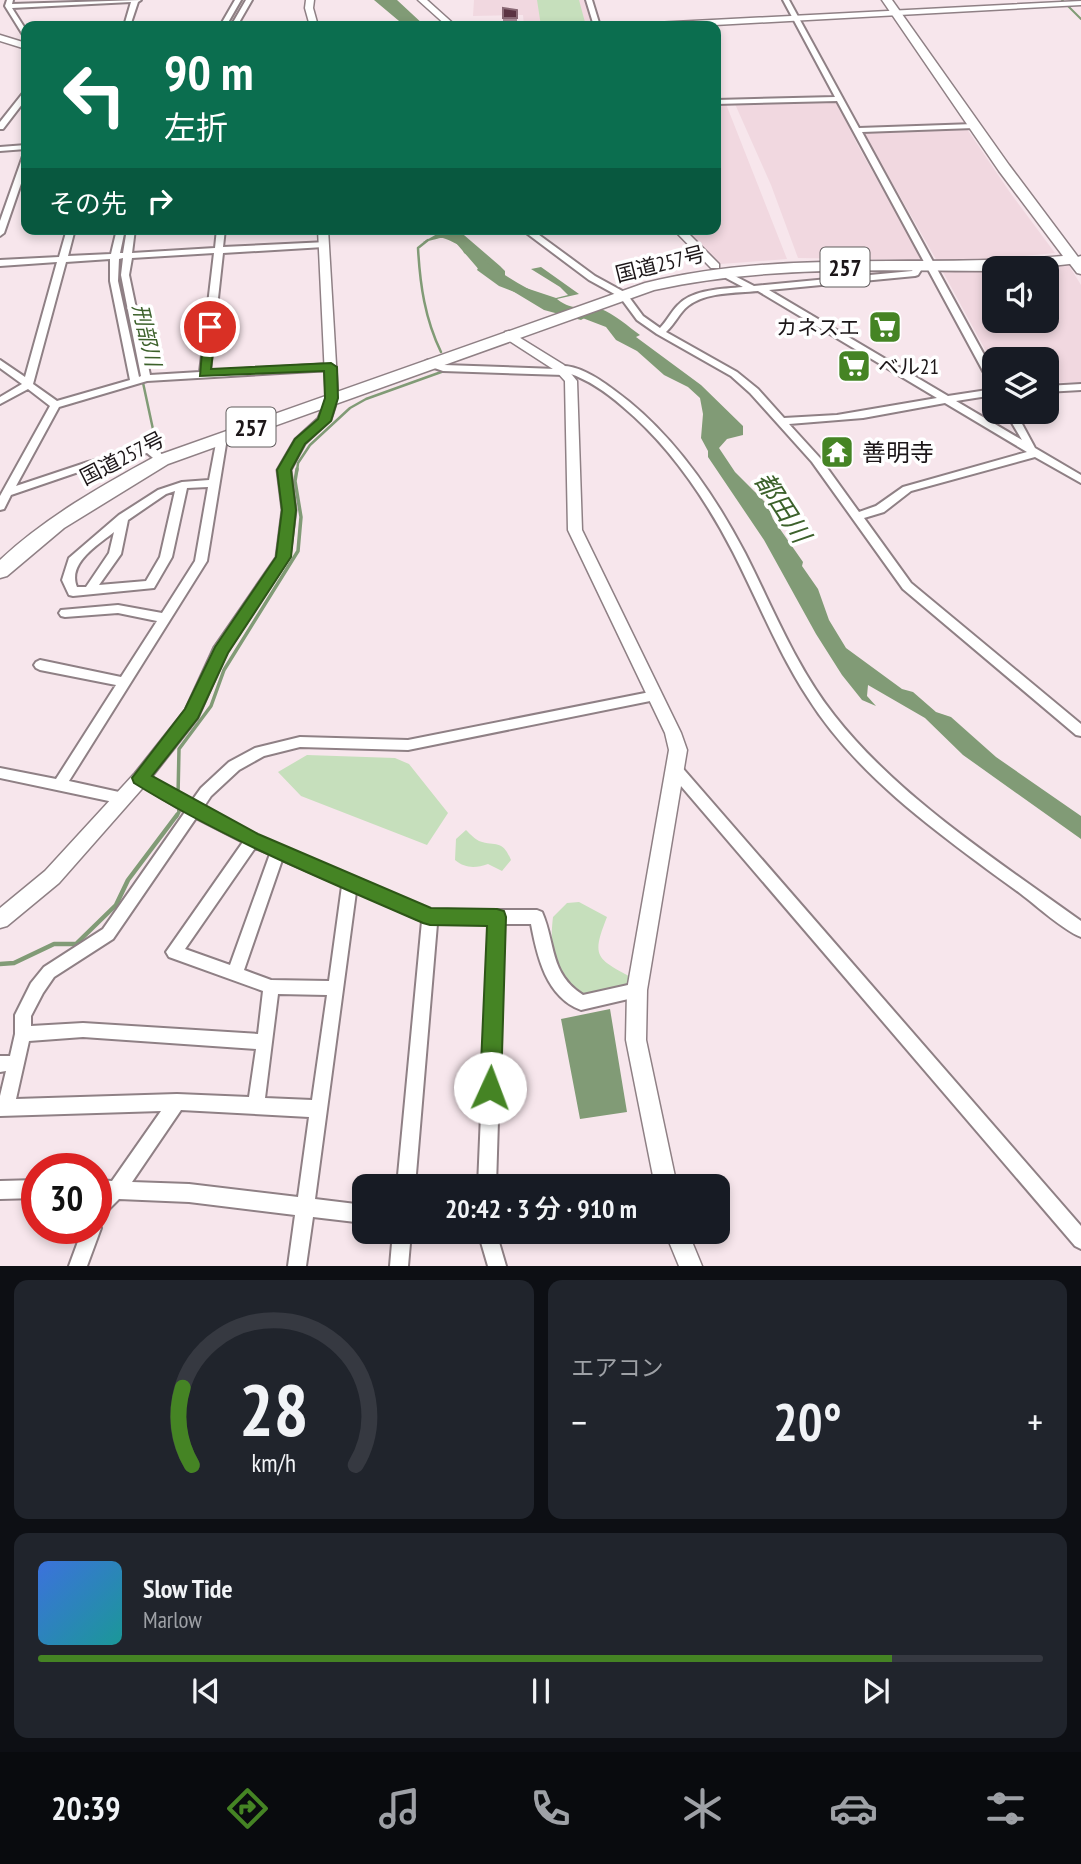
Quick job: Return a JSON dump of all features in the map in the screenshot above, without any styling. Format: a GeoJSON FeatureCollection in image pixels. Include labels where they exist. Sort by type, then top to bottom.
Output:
{"type":"FeatureCollection","features":[{"type":"Feature","properties":{"kind":"highway","name":"国道257号"},"geometry":{"type":"LineString","coordinates":[[887,0],[974,126],[1078,263]]}},
{"type":"Feature","properties":{"kind":"highway","name":"国道257号"},"geometry":{"type":"LineString","coordinates":[[0,571],[50,527],[89,500],[162,460],[621,296],[700,275],[734,270],[1078,263]]}},
{"type":"Feature","properties":{"kind":"street"},"geometry":{"type":"LineString","coordinates":[[21,26],[9,3],[136,0],[129,21]]}},
{"type":"Feature","properties":{"kind":"street"},"geometry":{"type":"LineString","coordinates":[[226,21],[238,0]]}},
{"type":"Feature","properties":{"kind":"street"},"geometry":{"type":"LineString","coordinates":[[237,21],[249,0]]}},
{"type":"Feature","properties":{"kind":"street"},"geometry":{"type":"LineString","coordinates":[[310,0],[313,21]]}},
{"type":"Feature","properties":{"kind":"street"},"geometry":{"type":"LineString","coordinates":[[422,0],[446,21]]}},
{"type":"Feature","properties":{"kind":"street"},"geometry":{"type":"LineString","coordinates":[[589,0],[595,21]]}},
{"type":"Feature","properties":{"kind":"street"},"geometry":{"type":"LineString","coordinates":[[786,0],[926,267],[982,362]]}},
{"type":"Feature","properties":{"kind":"street"},"geometry":{"type":"LineString","coordinates":[[721,23],[1081,3]]}},
{"type":"Feature","properties":{"kind":"street"},"geometry":{"type":"LineString","coordinates":[[0,38],[21,44]]}},
{"type":"Feature","properties":{"kind":"street"},"geometry":{"type":"LineString","coordinates":[[721,102],[839,99]]}},
{"type":"Feature","properties":{"kind":"street"},"geometry":{"type":"LineString","coordinates":[[0,127],[21,101]]}},
{"type":"Feature","properties":{"kind":"street"},"geometry":{"type":"LineString","coordinates":[[856,130],[974,126]]}},
{"type":"Feature","properties":{"kind":"street"},"geometry":{"type":"LineString","coordinates":[[0,149],[21,147]]}},
{"type":"Feature","properties":{"kind":"street"},"geometry":{"type":"LineString","coordinates":[[0,233],[21,172]]}},
{"type":"Feature","properties":{"kind":"street"},"geometry":{"type":"LineString","coordinates":[[0,401],[28,384],[69,235]]}},
{"type":"Feature","properties":{"kind":"street"},"geometry":{"type":"LineString","coordinates":[[121,235],[121,255],[142,379]]}},
{"type":"Feature","properties":{"kind":"street"},"geometry":{"type":"LineString","coordinates":[[121,255],[129,235]]}},
{"type":"Feature","properties":{"kind":"street"},"geometry":{"type":"LineString","coordinates":[[205,373],[220,235]]}},
{"type":"Feature","properties":{"kind":"street"},"geometry":{"type":"LineString","coordinates":[[0,920],[52,877],[141,778],[192,713],[220,651],[283,557],[289,510],[284,470],[300,442],[324,421],[332,398],[323,235]]}},
{"type":"Feature","properties":{"kind":"street"},"geometry":{"type":"LineString","coordinates":[[532,235],[621,296],[640,318],[660,332],[734,374],[783,421],[816,460],[907,586],[1081,731]]}},
{"type":"Feature","properties":{"kind":"street"},"geometry":{"type":"LineString","coordinates":[[684,235],[715,266]]}},
{"type":"Feature","properties":{"kind":"street"},"geometry":{"type":"LineString","coordinates":[[0,263],[324,244]]}},
{"type":"Feature","properties":{"kind":"street"},"geometry":{"type":"LineString","coordinates":[[660,332],[668,327],[680,309],[695,299],[757,289],[915,273],[926,267]]}},
{"type":"Feature","properties":{"kind":"street"},"geometry":{"type":"LineString","coordinates":[[729,276],[757,289],[946,398],[1081,480]]}},
{"type":"Feature","properties":{"kind":"street"},"geometry":{"type":"LineString","coordinates":[[517,332],[571,381],[575,530],[678,750],[638,990],[636,1040],[664,1174]]}},
{"type":"Feature","properties":{"kind":"street"},"geometry":{"type":"LineString","coordinates":[[0,363],[5,372],[28,384],[55,405]]}},
{"type":"Feature","properties":{"kind":"street"},"geometry":{"type":"LineString","coordinates":[[429,363],[443,368],[579,371],[628,405],[652,428],[701,489],[737,550],[800,678],[846,739],[910,802],[1081,930]]}},
{"type":"Feature","properties":{"kind":"street"},"geometry":{"type":"LineString","coordinates":[[0,506],[55,405],[142,379],[331,367]]}},
{"type":"Feature","properties":{"kind":"street"},"geometry":{"type":"LineString","coordinates":[[1059,388],[1081,387]]}},
{"type":"Feature","properties":{"kind":"street"},"geometry":{"type":"LineString","coordinates":[[783,421],[820,422],[849,418],[982,394]]}},
{"type":"Feature","properties":{"kind":"street"},"geometry":{"type":"LineString","coordinates":[[1018,424],[1035,451]]}},
{"type":"Feature","properties":{"kind":"street"},"geometry":{"type":"LineString","coordinates":[[58,785],[201,561],[222,438]]}},
{"type":"Feature","properties":{"kind":"street"},"geometry":{"type":"LineString","coordinates":[[7,494],[92,464],[147,450],[152,450],[162,460]]}},
{"type":"Feature","properties":{"kind":"street"},"geometry":{"type":"LineString","coordinates":[[858,516],[880,509],[907,489],[1035,451]]}},
{"type":"Feature","properties":{"kind":"street"},"geometry":{"type":"LineString","coordinates":[[182,485],[166,557],[150,585],[73,592],[68,580],[73,561],[123,518],[162,492],[182,485],[214,483]]}},
{"type":"Feature","properties":{"kind":"street"},"geometry":{"type":"LineString","coordinates":[[90,590],[114,554],[123,518]]}},
{"type":"Feature","properties":{"kind":"street"},"geometry":{"type":"LineString","coordinates":[[65,614],[118,609],[164,618]]}},
{"type":"Feature","properties":{"kind":"street"},"geometry":{"type":"LineString","coordinates":[[40,665],[124,682]]}},
{"type":"Feature","properties":{"kind":"street"},"geometry":{"type":"LineString","coordinates":[[319,1109],[177,1102],[3,1107],[8,1064],[23,1034],[23,1014],[37,988],[49,972],[108,934],[190,808],[234,766],[260,752],[286,745],[326,741],[408,745],[655,696]]}},
{"type":"Feature","properties":{"kind":"street"},"geometry":{"type":"LineString","coordinates":[[674,768],[1081,1240]]}},
{"type":"Feature","properties":{"kind":"street"},"geometry":{"type":"LineString","coordinates":[[0,773],[123,798]]}},
{"type":"Feature","properties":{"kind":"street"},"geometry":{"type":"LineString","coordinates":[[141,778],[190,808],[252,840],[430,917],[537,917],[546,960],[555,979],[571,998],[581,1003],[638,990]]}},
{"type":"Feature","properties":{"kind":"street"},"geometry":{"type":"LineString","coordinates":[[252,840],[174,952],[271,986],[336,988]]}},
{"type":"Feature","properties":{"kind":"street"},"geometry":{"type":"LineString","coordinates":[[235,974],[278,852]]}},
{"type":"Feature","properties":{"kind":"street"},"geometry":{"type":"LineString","coordinates":[[297,1265],[350,882]]}},
{"type":"Feature","properties":{"kind":"street"},"geometry":{"type":"LineString","coordinates":[[407,1174],[430,917]]}},
{"type":"Feature","properties":{"kind":"street"},"geometry":{"type":"LineString","coordinates":[[487,1174],[497,917]]}},
{"type":"Feature","properties":{"kind":"street"},"geometry":{"type":"LineString","coordinates":[[256,1104],[271,986]]}},
{"type":"Feature","properties":{"kind":"street"},"geometry":{"type":"LineString","coordinates":[[23,1034],[83,1030],[265,1042]]}},
{"type":"Feature","properties":{"kind":"street"},"geometry":{"type":"LineString","coordinates":[[112,1194],[177,1102]]}},
{"type":"Feature","properties":{"kind":"street"},"geometry":{"type":"LineString","coordinates":[[0,1190],[21,1189]]}},
{"type":"Feature","properties":{"kind":"street"},"geometry":{"type":"LineString","coordinates":[[112,1190],[189,1193],[352,1213]]}},
{"type":"Feature","properties":{"kind":"street"},"geometry":{"type":"LineString","coordinates":[[78,1265],[86,1244]]}},
{"type":"Feature","properties":{"kind":"street"},"geometry":{"type":"LineString","coordinates":[[399,1265],[401,1244]]}},
{"type":"Feature","properties":{"kind":"street"},"geometry":{"type":"LineString","coordinates":[[491,1244],[497,1265]]}},
{"type":"Feature","properties":{"kind":"street"},"geometry":{"type":"LineString","coordinates":[[681,1244],[691,1265]]}},
{"type":"Feature","properties":{"kind":"shaded area"},"geometry":{"type":"Polygon","coordinates":[[[374,0],[397,0],[420,21],[399,21],[374,0]]]}},
{"type":"Feature","properties":{"kind":"shaded area"},"geometry":{"type":"Polygon","coordinates":[[[474,0],[587,0],[592,21],[524,21],[523,15],[473,16],[474,0]]]}},
{"type":"Feature","properties":{"kind":"shaded area"},"geometry":{"type":"Polygon","coordinates":[[[537,0],[579,0],[585,21],[540,21],[537,0]]]}},
{"type":"Feature","properties":{"kind":"shaded area"},"geometry":{"type":"Polygon","coordinates":[[[836,100],[858,146],[923,260],[798,258],[771,185],[735,104],[836,100]]]}},
{"type":"Feature","properties":{"kind":"shaded area"},"geometry":{"type":"Polygon","coordinates":[[[721,104],[726,104],[787,259],[721,264],[690,235],[721,235],[721,104]]]}},
{"type":"Feature","properties":{"kind":"shaded area"},"geometry":{"type":"Polygon","coordinates":[[[967,129],[1055,253],[937,261],[863,132],[967,129]]]}},
{"type":"Feature","properties":{"kind":"shaded area"},"geometry":{"type":"Polygon","coordinates":[[[435,235],[464,235],[505,271],[505,281],[556,298],[568,295],[531,269],[541,267],[579,294],[557,299],[570,306],[595,307],[611,314],[640,335],[636,337],[701,385],[743,426],[743,435],[727,439],[719,448],[735,472],[767,504],[773,519],[818,589],[829,620],[846,648],[902,689],[913,692],[936,712],[951,717],[996,757],[1081,816],[1081,839],[963,755],[925,718],[868,685],[867,696],[876,706],[862,700],[842,675],[816,634],[764,540],[708,457],[701,438],[703,414],[700,398],[688,387],[664,375],[637,351],[616,340],[606,327],[499,286],[477,270],[472,258],[464,253],[461,246],[442,238],[423,242],[435,235]]]}},
{"type":"Feature","properties":{"kind":"shaded area"},"geometry":{"type":"Polygon","coordinates":[[[1068,264],[1081,285],[1081,382],[1059,383],[1059,347],[984,347],[943,272],[982,271],[982,333],[1059,333],[1059,265],[1068,264]]]}},
{"type":"Feature","properties":{"kind":"shaded area"},"geometry":{"type":"Polygon","coordinates":[[[307,755],[395,758],[409,764],[448,813],[427,845],[301,796],[278,772],[307,755]]]}},
{"type":"Feature","properties":{"kind":"shaded area"},"geometry":{"type":"Polygon","coordinates":[[[466,830],[479,841],[505,849],[511,860],[502,871],[488,864],[471,867],[455,860],[456,839],[466,830]]]}},
{"type":"Feature","properties":{"kind":"shaded area"},"geometry":{"type":"Polygon","coordinates":[[[579,902],[607,917],[598,948],[609,965],[629,976],[625,990],[583,1000],[561,971],[552,943],[553,917],[567,903],[579,902]]]}},
{"type":"Feature","properties":{"kind":"shaded area"},"geometry":{"type":"Polygon","coordinates":[[[610,1009],[627,1112],[580,1119],[561,1019],[610,1009]]]}},
{"type":"Feature","properties":{"kind":"building"},"geometry":{"type":"Polygon","coordinates":[[[503,8],[517,10],[517,18],[503,18],[503,8]]]}},
{"type":"Feature","properties":{"kind":"building"},"geometry":{"type":"Polygon","coordinates":[[[838,437],[849,445],[838,450],[828,442],[838,437]]]}},
{"type":"Feature","properties":{"kind":"waterway","name":"刑部川"},"geometry":{"type":"LineString","coordinates":[[230,21],[242,0]]}},
{"type":"Feature","properties":{"kind":"waterway"},"geometry":{"type":"LineString","coordinates":[[1062,0],[1081,19]]}},
{"type":"Feature","properties":{"kind":"waterway","name":"刑部川"},"geometry":{"type":"LineString","coordinates":[[118,265],[126,235]]}},
{"type":"Feature","properties":{"kind":"waterway","name":"都田川"},"geometry":{"type":"LineString","coordinates":[[454,235],[486,269],[549,307],[581,316]]}},
{"type":"Feature","properties":{"kind":"waterway"},"geometry":{"type":"LineString","coordinates":[[428,240],[418,248],[420,275],[427,314],[441,352]]}},
{"type":"Feature","properties":{"kind":"waterway","name":"刑部川"},"geometry":{"type":"LineString","coordinates":[[118,276],[139,364]]}},
{"type":"Feature","properties":{"kind":"waterway"},"geometry":{"type":"LineString","coordinates":[[297,471],[298,463],[310,445],[350,408],[366,399],[444,371]]}},
{"type":"Feature","properties":{"kind":"waterway","name":"刑部川"},"geometry":{"type":"LineString","coordinates":[[142,378],[157,448]]}},
{"type":"Feature","properties":{"kind":"waterway"},"geometry":{"type":"LineString","coordinates":[[178,796],[179,749],[211,706],[224,670],[298,551],[301,517],[295,481],[297,469]]}},
{"type":"Feature","properties":{"kind":"waterway"},"geometry":{"type":"LineString","coordinates":[[176,817],[179,812],[178,804]]}},
{"type":"Feature","properties":{"kind":"waterway"},"geometry":{"type":"LineString","coordinates":[[0,964],[14,963],[54,944],[76,944],[116,905],[128,880],[177,815]]}},
{"type":"Feature","properties":{"kind":"place","name":"カネスエ"},"geometry":{"type":"Point","coordinates":[885,327]}},
{"type":"Feature","properties":{"kind":"place","name":"ベル21"},"geometry":{"type":"Point","coordinates":[854,366]}},
{"type":"Feature","properties":{"kind":"place","name":"善明寺"},"geometry":{"type":"Point","coordinates":[837,452]}},
{"type":"Feature","properties":{"kind":"route"},"geometry":{"type":"LineString","coordinates":[[210,327],[205,373],[331,367],[332,398],[324,421],[300,442],[284,470],[289,510],[283,557],[220,651],[192,713],[141,778],[186,806],[252,840],[430,917],[497,917],[490,1088]]}}]}
